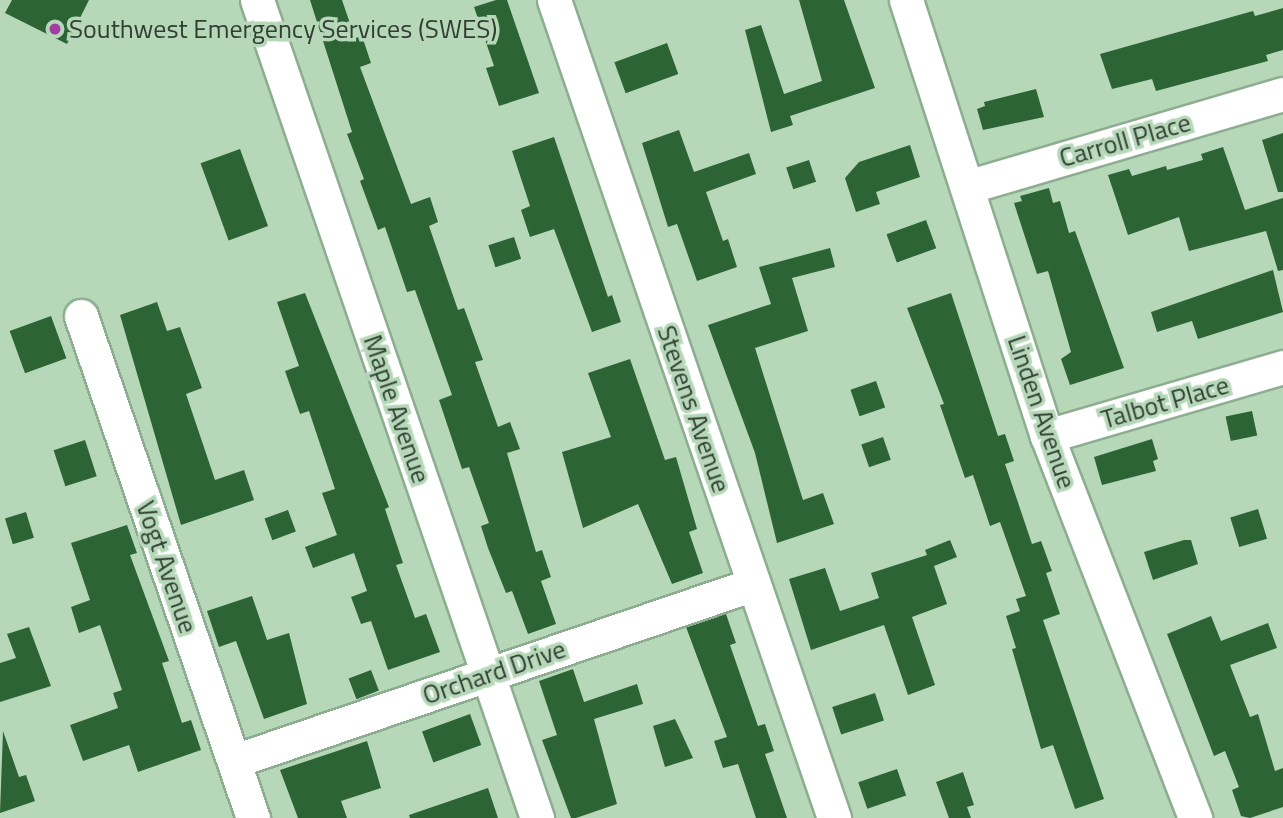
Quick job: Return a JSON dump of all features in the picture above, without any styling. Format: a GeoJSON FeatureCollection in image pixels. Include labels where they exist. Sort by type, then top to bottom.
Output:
{"type":"FeatureCollection","features":[{"type":"Feature","properties":{"kind":"street","name":"Maple Avenue"},"geometry":{"type":"LineString","coordinates":[[257,0],[537,818]]}},
{"type":"Feature","properties":{"kind":"street","name":"Stevens Avenue"},"geometry":{"type":"LineString","coordinates":[[554,0],[834,818]]}},
{"type":"Feature","properties":{"kind":"street","name":"Linden Avenue"},"geometry":{"type":"LineString","coordinates":[[906,0],[1047,436],[1195,818]]}},
{"type":"Feature","properties":{"kind":"street","name":"Carroll Place"},"geometry":{"type":"LineString","coordinates":[[967,187],[1283,94]]}},
{"type":"Feature","properties":{"kind":"street","name":"Vogt Avenue"},"geometry":{"type":"LineString","coordinates":[[81,316],[253,818]]}},
{"type":"Feature","properties":{"kind":"street","name":"Talbot Place"},"geometry":{"type":"LineString","coordinates":[[1047,436],[1283,367]]}},
{"type":"Feature","properties":{"kind":"street","name":"Orchard Drive"},"geometry":{"type":"LineString","coordinates":[[233,761],[754,584]]}},
{"type":"Feature","properties":{"kind":"building","name":"Southwest Emergency Services (SWES)"},"geometry":{"type":"Polygon","coordinates":[[[12,0],[89,0],[67,44],[5,13],[12,0]]]}},
{"type":"Feature","properties":{"kind":"building"},"geometry":{"type":"Polygon","coordinates":[[[310,0],[342,0],[355,38],[362,36],[371,63],[360,67],[411,204],[430,197],[438,222],[429,226],[458,310],[464,308],[483,360],[475,362],[498,427],[510,422],[520,449],[507,453],[536,552],[542,550],[551,577],[541,581],[556,624],[528,634],[512,591],[506,593],[488,548],[481,526],[489,523],[469,467],[462,469],[439,400],[452,395],[415,290],[407,292],[385,227],[378,230],[360,181],[364,179],[347,134],[352,132],[310,0]]]}},
{"type":"Feature","properties":{"kind":"building"},"geometry":{"type":"Polygon","coordinates":[[[496,0],[507,0],[539,93],[499,106],[486,68],[494,66],[474,7],[496,0]]]}},
{"type":"Feature","properties":{"kind":"building"},"geometry":{"type":"Polygon","coordinates":[[[799,0],[844,0],[875,88],[790,116],[793,125],[771,132],[745,30],[761,25],[784,94],[822,81],[799,0]]]}},
{"type":"Feature","properties":{"kind":"building"},"geometry":{"type":"Polygon","coordinates":[[[1283,8],[1283,50],[1266,55],[1268,61],[1156,91],[1152,79],[1112,89],[1100,54],[1253,11],[1255,16],[1283,8]]]}},
{"type":"Feature","properties":{"kind":"building"},"geometry":{"type":"Polygon","coordinates":[[[667,43],[678,74],[626,93],[614,62],[667,43]]]}},
{"type":"Feature","properties":{"kind":"building"},"geometry":{"type":"Polygon","coordinates":[[[1036,89],[1044,117],[983,130],[977,109],[985,106],[984,102],[1036,89]]]}},
{"type":"Feature","properties":{"kind":"building"},"geometry":{"type":"Polygon","coordinates":[[[679,130],[694,172],[749,153],[756,174],[706,192],[723,241],[728,239],[737,267],[697,281],[677,224],[668,227],[642,143],[679,130]]]}},
{"type":"Feature","properties":{"kind":"building"},"geometry":{"type":"Polygon","coordinates":[[[1283,133],[1283,192],[1278,192],[1262,140],[1283,133]]]}},
{"type":"Feature","properties":{"kind":"building"},"geometry":{"type":"Polygon","coordinates":[[[554,137],[608,297],[612,295],[621,322],[592,332],[554,229],[530,237],[521,210],[530,206],[512,151],[554,137]]]}},
{"type":"Feature","properties":{"kind":"building"},"geometry":{"type":"Polygon","coordinates":[[[910,145],[920,177],[876,192],[880,204],[856,212],[845,178],[859,162],[910,145]]]}},
{"type":"Feature","properties":{"kind":"building"},"geometry":{"type":"Polygon","coordinates":[[[1223,147],[1245,210],[1283,198],[1283,270],[1278,271],[1266,231],[1189,251],[1179,217],[1128,235],[1108,175],[1129,169],[1132,176],[1166,166],[1167,170],[1203,160],[1201,154],[1223,147]]]}},
{"type":"Feature","properties":{"kind":"building"},"geometry":{"type":"Polygon","coordinates":[[[240,149],[268,226],[229,240],[201,163],[240,149]]]}},
{"type":"Feature","properties":{"kind":"building"},"geometry":{"type":"Polygon","coordinates":[[[809,160],[816,182],[793,189],[786,167],[809,160]]]}},
{"type":"Feature","properties":{"kind":"building"},"geometry":{"type":"Polygon","coordinates":[[[1049,188],[1053,203],[1060,201],[1069,233],[1075,231],[1124,368],[1070,385],[1061,359],[1071,352],[1048,271],[1037,274],[1014,203],[1022,201],[1020,196],[1049,188]]]}},
{"type":"Feature","properties":{"kind":"building"},"geometry":{"type":"Polygon","coordinates":[[[926,220],[936,248],[897,263],[887,234],[926,220]]]}},
{"type":"Feature","properties":{"kind":"building"},"geometry":{"type":"Polygon","coordinates":[[[514,237],[521,259],[495,267],[488,245],[514,237]]]}},
{"type":"Feature","properties":{"kind":"building"},"geometry":{"type":"Polygon","coordinates":[[[830,248],[835,267],[792,278],[808,331],[755,348],[803,500],[823,493],[834,524],[777,543],[755,453],[708,325],[771,304],[759,267],[830,248]]]}},
{"type":"Feature","properties":{"kind":"building"},"geometry":{"type":"Polygon","coordinates":[[[1273,270],[1283,312],[1198,339],[1192,321],[1157,332],[1151,312],[1273,270]]]}},
{"type":"Feature","properties":{"kind":"building"},"geometry":{"type":"Polygon","coordinates":[[[305,293],[389,507],[385,509],[403,563],[396,565],[415,618],[426,614],[440,652],[388,670],[371,621],[361,624],[351,597],[367,591],[354,553],[313,568],[305,547],[337,535],[322,493],[335,489],[309,411],[300,414],[285,371],[299,366],[277,302],[305,293]]]}},
{"type":"Feature","properties":{"kind":"building"},"geometry":{"type":"Polygon","coordinates":[[[951,293],[998,436],[1005,434],[1014,461],[1005,464],[1032,544],[1041,541],[1052,571],[1046,573],[1060,614],[1043,620],[1104,799],[1075,809],[1053,745],[1041,749],[1012,649],[1016,648],[1006,616],[1020,611],[1016,599],[1026,596],[1000,522],[990,526],[973,475],[965,478],[940,405],[944,404],[907,308],[951,293]]]}},
{"type":"Feature","properties":{"kind":"building"},"geometry":{"type":"Polygon","coordinates":[[[157,302],[167,331],[180,327],[202,388],[186,394],[215,480],[244,470],[254,500],[181,525],[120,315],[157,302]]]}},
{"type":"Feature","properties":{"kind":"building"},"geometry":{"type":"Polygon","coordinates":[[[51,316],[66,358],[25,373],[10,331],[51,316]]]}},
{"type":"Feature","properties":{"kind":"building"},"geometry":{"type":"Polygon","coordinates":[[[630,359],[665,460],[676,457],[697,529],[689,532],[703,573],[672,584],[638,504],[583,528],[562,452],[611,437],[588,373],[630,359]]]}},
{"type":"Feature","properties":{"kind":"building"},"geometry":{"type":"Polygon","coordinates":[[[876,381],[885,407],[860,416],[850,390],[876,381]]]}},
{"type":"Feature","properties":{"kind":"building"},"geometry":{"type":"Polygon","coordinates":[[[1252,411],[1257,435],[1231,441],[1226,417],[1252,411]]]}},
{"type":"Feature","properties":{"kind":"building"},"geometry":{"type":"Polygon","coordinates":[[[883,437],[891,460],[869,467],[861,444],[883,437]]]}},
{"type":"Feature","properties":{"kind":"building"},"geometry":{"type":"Polygon","coordinates":[[[1152,439],[1158,459],[1153,461],[1156,471],[1102,485],[1094,457],[1152,439]]]}},
{"type":"Feature","properties":{"kind":"building"},"geometry":{"type":"Polygon","coordinates":[[[85,440],[97,476],[65,486],[54,450],[85,440]]]}},
{"type":"Feature","properties":{"kind":"building"},"geometry":{"type":"Polygon","coordinates":[[[1258,509],[1267,539],[1239,547],[1230,517],[1258,509]]]}},
{"type":"Feature","properties":{"kind":"building"},"geometry":{"type":"Polygon","coordinates":[[[288,510],[296,532],[272,540],[265,519],[288,510]]]}},
{"type":"Feature","properties":{"kind":"building"},"geometry":{"type":"Polygon","coordinates":[[[26,512],[34,538],[13,544],[5,518],[26,512]]]}},
{"type":"Feature","properties":{"kind":"building"},"geometry":{"type":"Polygon","coordinates":[[[127,525],[137,553],[130,555],[169,661],[162,663],[182,723],[191,720],[201,750],[138,772],[129,745],[83,761],[70,725],[118,708],[113,693],[122,690],[100,625],[79,633],[71,607],[90,600],[71,543],[127,525]]]}},
{"type":"Feature","properties":{"kind":"building"},"geometry":{"type":"Polygon","coordinates":[[[950,540],[957,557],[934,566],[947,604],[912,617],[935,685],[908,695],[884,625],[811,650],[789,579],[825,568],[840,611],[879,598],[871,573],[927,555],[925,550],[950,540]]]}},
{"type":"Feature","properties":{"kind":"building"},"geometry":{"type":"Polygon","coordinates":[[[1191,540],[1198,564],[1153,580],[1144,552],[1191,540]]]}},
{"type":"Feature","properties":{"kind":"building"},"geometry":{"type":"Polygon","coordinates":[[[252,596],[267,640],[289,633],[307,704],[264,719],[236,641],[219,647],[207,611],[252,596]]]}},
{"type":"Feature","properties":{"kind":"building"},"geometry":{"type":"Polygon","coordinates":[[[726,614],[736,643],[730,645],[758,726],[765,724],[774,751],[765,754],[787,818],[756,818],[738,764],[723,768],[714,741],[727,737],[686,627],[726,614]]]}},
{"type":"Feature","properties":{"kind":"building"},"geometry":{"type":"Polygon","coordinates":[[[1211,616],[1221,641],[1268,623],[1277,648],[1230,665],[1250,717],[1258,714],[1275,771],[1283,768],[1283,807],[1250,818],[1241,816],[1232,790],[1239,787],[1225,751],[1214,756],[1167,634],[1211,616]]]}},
{"type":"Feature","properties":{"kind":"building"},"geometry":{"type":"Polygon","coordinates":[[[29,627],[51,686],[0,702],[0,663],[16,658],[7,634],[29,627]]]}},
{"type":"Feature","properties":{"kind":"building"},"geometry":{"type":"Polygon","coordinates":[[[573,669],[584,702],[637,684],[643,704],[594,719],[617,804],[576,818],[571,818],[542,740],[557,735],[539,681],[573,669]]]}},
{"type":"Feature","properties":{"kind":"building"},"geometry":{"type":"Polygon","coordinates":[[[371,670],[379,691],[356,699],[349,679],[371,670]]]}},
{"type":"Feature","properties":{"kind":"building"},"geometry":{"type":"Polygon","coordinates":[[[875,693],[884,721],[841,734],[832,707],[875,693]]]}},
{"type":"Feature","properties":{"kind":"building"},"geometry":{"type":"Polygon","coordinates":[[[470,714],[481,745],[433,762],[422,731],[470,714]]]}},
{"type":"Feature","properties":{"kind":"building"},"geometry":{"type":"Polygon","coordinates":[[[675,719],[693,758],[665,767],[653,726],[675,719]]]}},
{"type":"Feature","properties":{"kind":"building"},"geometry":{"type":"Polygon","coordinates":[[[3,731],[19,777],[26,775],[35,801],[0,813],[3,731]]]}},
{"type":"Feature","properties":{"kind":"building"},"geometry":{"type":"Polygon","coordinates":[[[367,741],[381,788],[341,801],[347,818],[298,818],[280,770],[367,741]]]}},
{"type":"Feature","properties":{"kind":"building"},"geometry":{"type":"Polygon","coordinates":[[[897,769],[906,795],[867,809],[858,782],[897,769]]]}},
{"type":"Feature","properties":{"kind":"building"},"geometry":{"type":"Polygon","coordinates":[[[963,772],[974,805],[967,807],[971,818],[949,818],[936,782],[963,772]]]}},
{"type":"Feature","properties":{"kind":"building"},"geometry":{"type":"Polygon","coordinates":[[[488,788],[498,818],[410,818],[409,815],[488,788]]]}},
{"type":"Feature","properties":{"kind":"place","name":"Southwest Emergency Services (SWES)"},"geometry":{"type":"Point","coordinates":[55,29]}}]}
